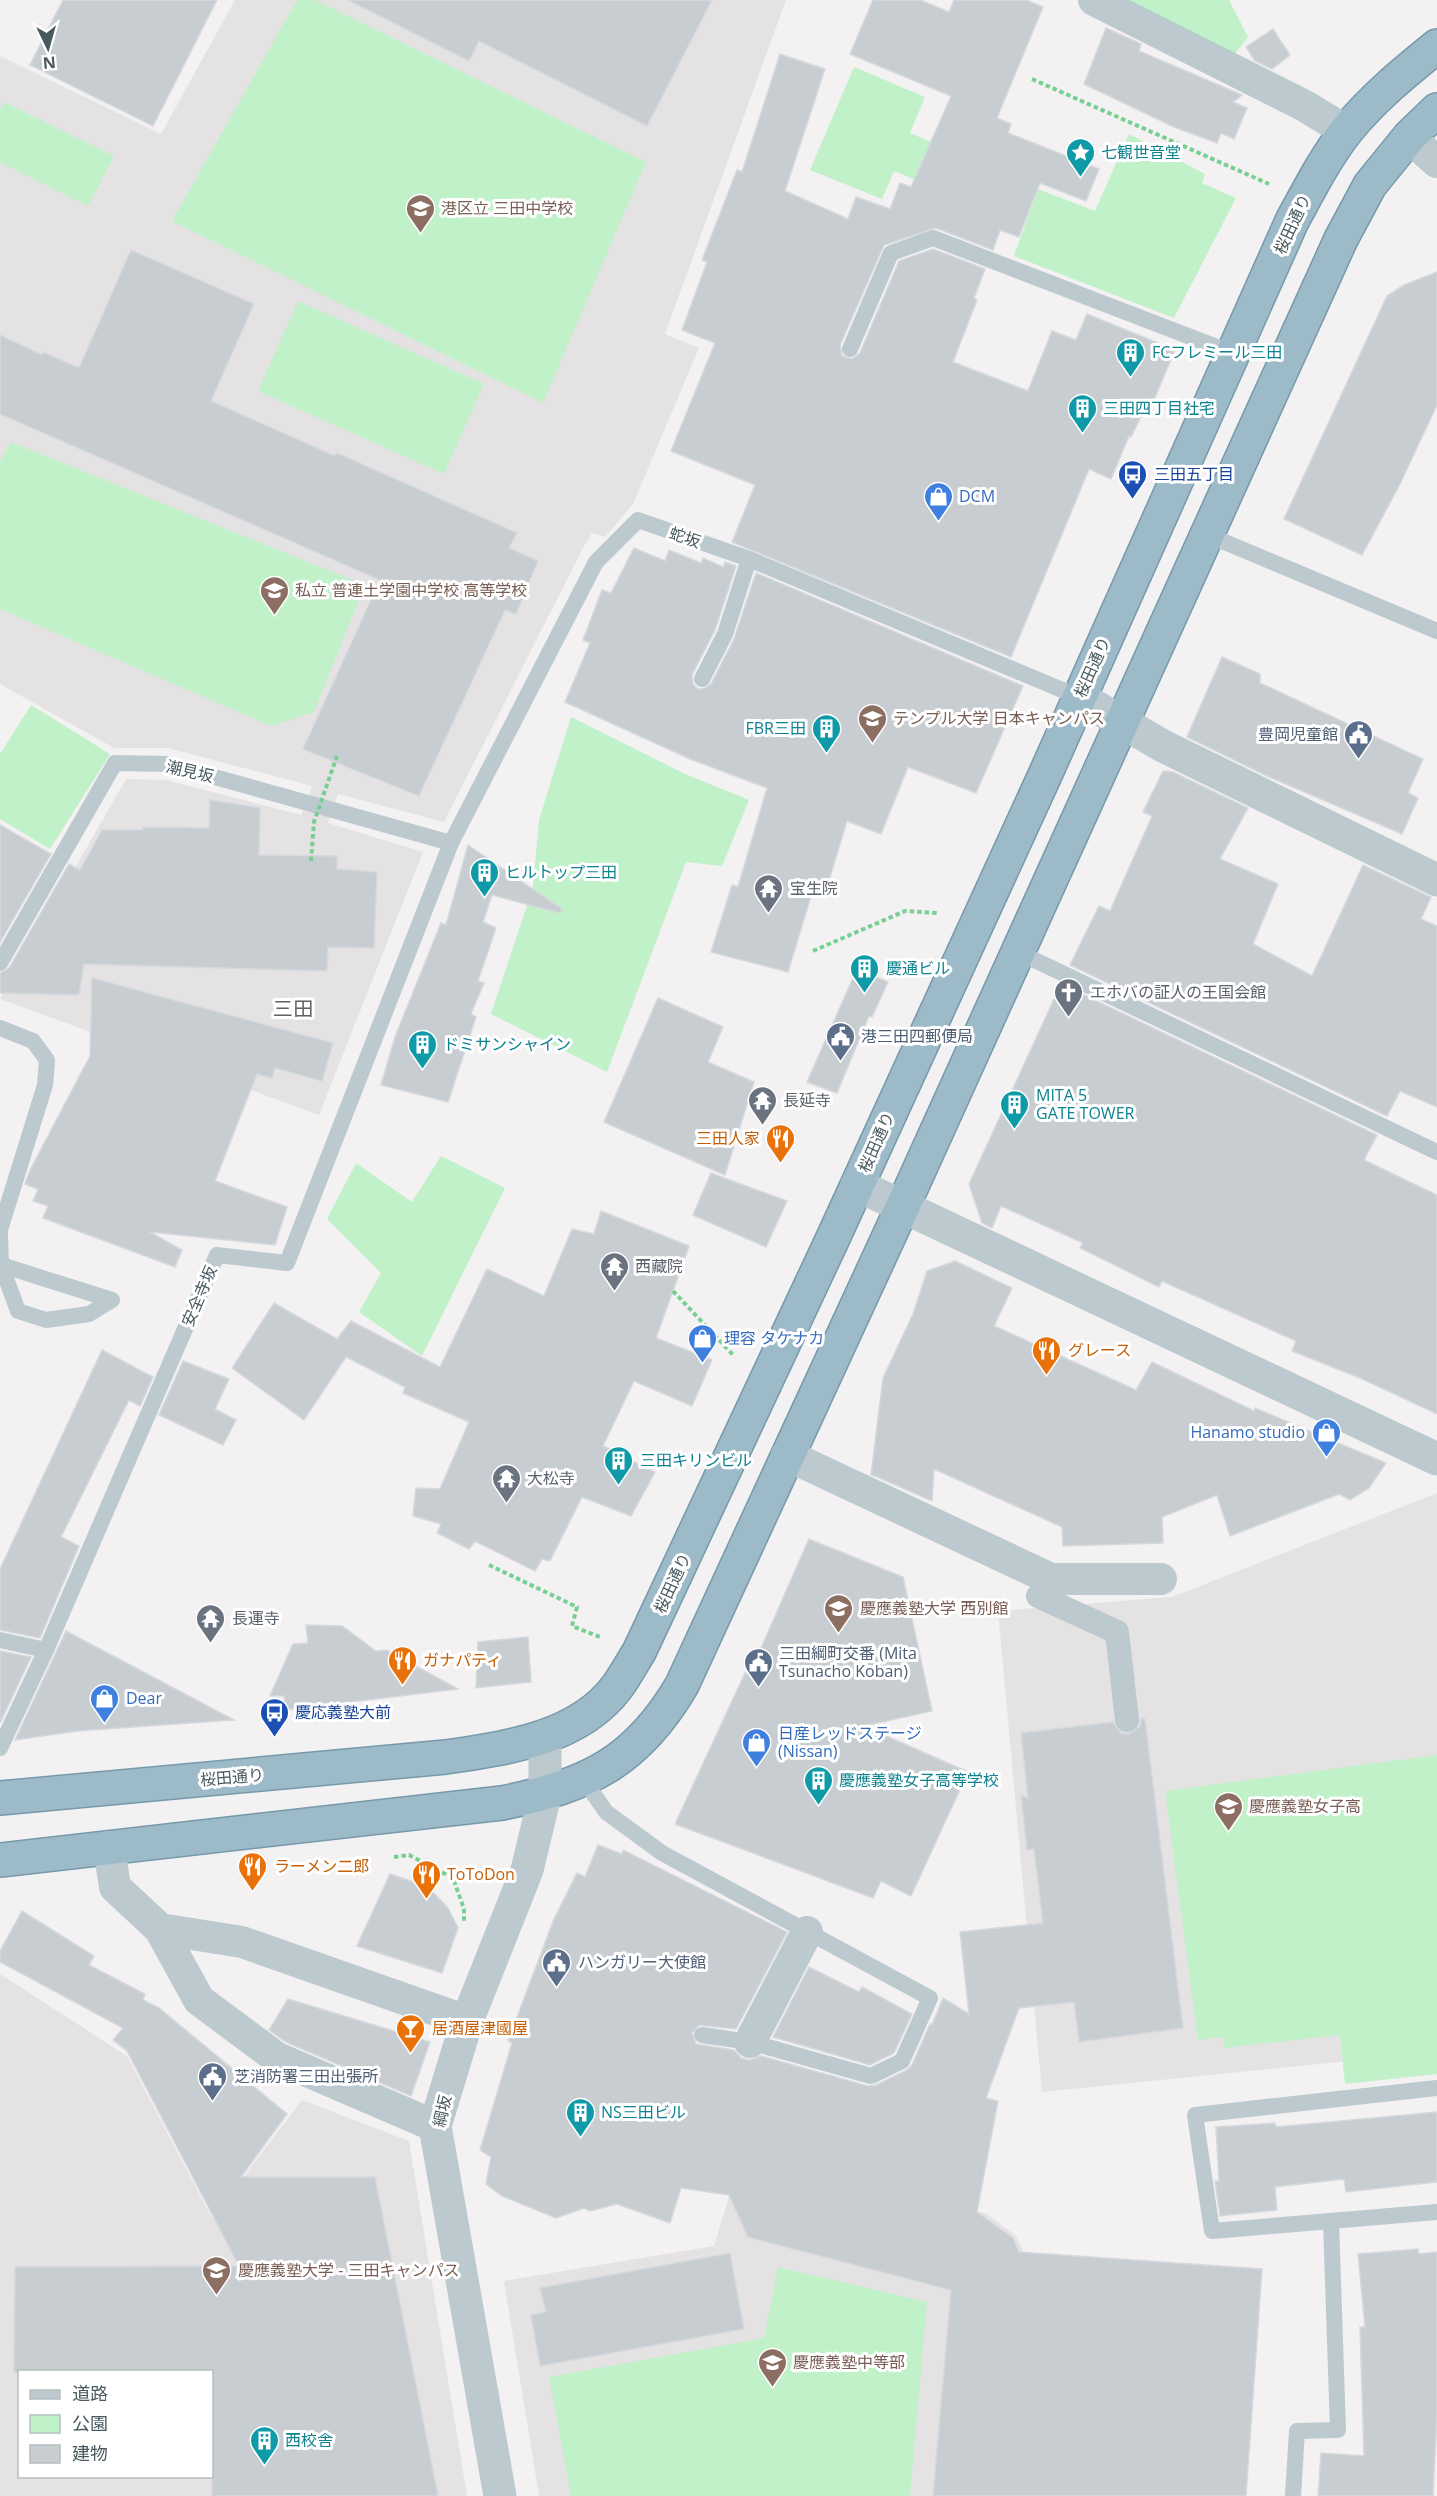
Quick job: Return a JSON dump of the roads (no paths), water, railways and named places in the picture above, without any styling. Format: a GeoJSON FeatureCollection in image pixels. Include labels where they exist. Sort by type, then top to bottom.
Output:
{"type":"FeatureCollection","features":[{"type":"Feature","properties":{"kind":"highway","name":"桜田通り"},"geometry":{"type":"LineString","coordinates":[[0,1798],[446,1757],[497,1749],[545,1736],[585,1716],[616,1688],[639,1652],[857,1185],[1235,354],[1292,221],[1317,174],[1346,131],[1395,80],[1437,46]]}},
{"type":"Feature","properties":{"kind":"highway"},"geometry":{"type":"LineString","coordinates":[[0,1860],[502,1803],[545,1795],[584,1780],[618,1761],[644,1739],[666,1712],[682,1685],[902,1208],[1341,239],[1370,184],[1409,137],[1437,110]]}},
{"type":"Feature","properties":{"kind":"street"},"geometry":{"type":"LineString","coordinates":[[1094,0],[1305,106],[1346,131]]}},
{"type":"Feature","properties":{"kind":"street"},"geometry":{"type":"LineString","coordinates":[[1409,137],[1437,162]]}},
{"type":"Feature","properties":{"kind":"street"},"geometry":{"type":"LineString","coordinates":[[1079,698],[1122,724],[1437,880]]}},
{"type":"Feature","properties":{"kind":"street"},"geometry":{"type":"LineString","coordinates":[[857,1185],[1437,1459]]}},
{"type":"Feature","properties":{"kind":"street"},"geometry":{"type":"LineString","coordinates":[[787,1455],[1051,1580],[1161,1579]]}},
{"type":"Feature","properties":{"kind":"street"},"geometry":{"type":"LineString","coordinates":[[1038,1596],[1117,1632],[1127,1720]]}},
{"type":"Feature","properties":{"kind":"street","name":"綱坂"},"geometry":{"type":"LineString","coordinates":[[500,2496],[435,2126],[468,2021],[527,1870],[545,1795],[545,1736]]}},
{"type":"Feature","properties":{"kind":"street"},"geometry":{"type":"LineString","coordinates":[[110,1848],[115,1887],[160,1929],[199,2000],[277,2058],[435,2126]]}},
{"type":"Feature","properties":{"kind":"street"},"geometry":{"type":"LineString","coordinates":[[160,1929],[242,1942],[468,2021]]}},
{"type":"Feature","properties":{"kind":"street"},"geometry":{"type":"LineString","coordinates":[[750,2042],[807,1932]]}},
{"type":"Feature","properties":{"kind":"lane"},"geometry":{"type":"LineString","coordinates":[[850,349],[891,253],[933,238],[1235,354]]}},
{"type":"Feature","properties":{"kind":"lane","name":"蛇坂"},"geometry":{"type":"LineString","coordinates":[[451,843],[596,562],[638,520],[749,560],[1079,698]]}},
{"type":"Feature","properties":{"kind":"lane"},"geometry":{"type":"LineString","coordinates":[[1208,535],[1437,631]]}},
{"type":"Feature","properties":{"kind":"lane"},"geometry":{"type":"LineString","coordinates":[[702,679],[725,634],[749,560]]}},
{"type":"Feature","properties":{"kind":"lane","name":"潮見坂"},"geometry":{"type":"LineString","coordinates":[[0,963],[115,763],[168,764],[451,843]]}},
{"type":"Feature","properties":{"kind":"lane","name":"安全寺坂"},"geometry":{"type":"LineString","coordinates":[[0,1748],[46,1650],[217,1255],[287,1263],[451,843]]}},
{"type":"Feature","properties":{"kind":"lane"},"geometry":{"type":"LineString","coordinates":[[1018,952],[1437,1152]]}},
{"type":"Feature","properties":{"kind":"lane"},"geometry":{"type":"LineString","coordinates":[[0,1028],[33,1041],[47,1060],[45,1085],[0,1230]]}},
{"type":"Feature","properties":{"kind":"lane"},"geometry":{"type":"LineString","coordinates":[[0,1235],[1,1265],[18,1311],[46,1320],[90,1314],[112,1300],[1,1265]]}},
{"type":"Feature","properties":{"kind":"lane"},"geometry":{"type":"LineString","coordinates":[[0,1640],[46,1650]]}},
{"type":"Feature","properties":{"kind":"lane"},"geometry":{"type":"LineString","coordinates":[[584,1780],[606,1812],[662,1853],[930,1998],[902,2061],[871,2076],[750,2042],[702,2035]]}},
{"type":"Feature","properties":{"kind":"lane"},"geometry":{"type":"LineString","coordinates":[[1437,2088],[1195,2115],[1212,2231],[1437,2212]]}},
{"type":"Feature","properties":{"kind":"lane"},"geometry":{"type":"LineString","coordinates":[[1293,2496],[1297,2431],[1338,2430],[1331,2222]]}},
{"type":"Feature","properties":{"kind":"place","name":"七観世音堂"},"geometry":{"type":"Point","coordinates":[1080,178]}},
{"type":"Feature","properties":{"kind":"place","name":"港区立 三田中学校"},"geometry":{"type":"Point","coordinates":[420,234]}},
{"type":"Feature","properties":{"kind":"place","name":"FCフレミール三田"},"geometry":{"type":"Point","coordinates":[1131,378]}},
{"type":"Feature","properties":{"kind":"place","name":"三田四丁目社宅"},"geometry":{"type":"Point","coordinates":[1082,434]}},
{"type":"Feature","properties":{"kind":"place","name":"三田五丁目"},"geometry":{"type":"Point","coordinates":[1133,500]}},
{"type":"Feature","properties":{"kind":"place","name":"DCM"},"geometry":{"type":"Point","coordinates":[938,522]}},
{"type":"Feature","properties":{"kind":"place","name":"私立 普連土学園中学校 高等学校"},"geometry":{"type":"Point","coordinates":[274,616]}},
{"type":"Feature","properties":{"kind":"place","name":"テンプル大学 日本キャンパス"},"geometry":{"type":"Point","coordinates":[872,744]}},
{"type":"Feature","properties":{"kind":"place","name":"FBR三田"},"geometry":{"type":"Point","coordinates":[827,754]}},
{"type":"Feature","properties":{"kind":"place","name":"豊岡児童館"},"geometry":{"type":"Point","coordinates":[1359,760]}},
{"type":"Feature","properties":{"kind":"place","name":"ヒルトップ三田"},"geometry":{"type":"Point","coordinates":[484,898]}},
{"type":"Feature","properties":{"kind":"place","name":"宝生院"},"geometry":{"type":"Point","coordinates":[769,914]}},
{"type":"Feature","properties":{"kind":"place","name":"慶通ビル"},"geometry":{"type":"Point","coordinates":[865,994]}},
{"type":"Feature","properties":{"kind":"place","name":"エホバの証人の王国会館"},"geometry":{"type":"Point","coordinates":[1069,1018]}},
{"type":"Feature","properties":{"kind":"place","name":"港三田四郵便局"},"geometry":{"type":"Point","coordinates":[840,1062]}},
{"type":"Feature","properties":{"kind":"place","name":"ドミサンシャイン"},"geometry":{"type":"Point","coordinates":[422,1070]}},
{"type":"Feature","properties":{"kind":"place","name":"長延寺"},"geometry":{"type":"Point","coordinates":[762,1126]}},
{"type":"Feature","properties":{"kind":"place","name":"MITA 5 GATE TOWER"},"geometry":{"type":"Point","coordinates":[1015,1130]}},
{"type":"Feature","properties":{"kind":"place","name":"三田人家"},"geometry":{"type":"Point","coordinates":[781,1164]}},
{"type":"Feature","properties":{"kind":"place","name":"西藏院"},"geometry":{"type":"Point","coordinates":[614,1292]}},
{"type":"Feature","properties":{"kind":"place","name":"理容 タケナカ"},"geometry":{"type":"Point","coordinates":[703,1364]}},
{"type":"Feature","properties":{"kind":"place","name":"グレース"},"geometry":{"type":"Point","coordinates":[1047,1376]}},
{"type":"Feature","properties":{"kind":"place","name":"Hanamo studio"},"geometry":{"type":"Point","coordinates":[1326,1458]}},
{"type":"Feature","properties":{"kind":"place","name":"三田キリンビル"},"geometry":{"type":"Point","coordinates":[619,1486]}},
{"type":"Feature","properties":{"kind":"place","name":"大松寺"},"geometry":{"type":"Point","coordinates":[506,1504]}},
{"type":"Feature","properties":{"kind":"place","name":"慶應義塾大学 西別館"},"geometry":{"type":"Point","coordinates":[839,1634]}},
{"type":"Feature","properties":{"kind":"place","name":"長運寺"},"geometry":{"type":"Point","coordinates":[211,1644]}},
{"type":"Feature","properties":{"kind":"place","name":"ガナパティ"},"geometry":{"type":"Point","coordinates":[402,1686]}},
{"type":"Feature","properties":{"kind":"place","name":"三田綱町交番 (Mita Tsunacho Koban)"},"geometry":{"type":"Point","coordinates":[758,1688]}},
{"type":"Feature","properties":{"kind":"place","name":"Dear"},"geometry":{"type":"Point","coordinates":[105,1724]}},
{"type":"Feature","properties":{"kind":"place","name":"慶応義塾大前"},"geometry":{"type":"Point","coordinates":[274,1738]}},
{"type":"Feature","properties":{"kind":"place","name":"日産レッドステージ (Nissan)"},"geometry":{"type":"Point","coordinates":[757,1768]}},
{"type":"Feature","properties":{"kind":"place","name":"慶應義塾女子高等学校"},"geometry":{"type":"Point","coordinates":[818,1806]}},
{"type":"Feature","properties":{"kind":"place","name":"慶應義塾女子高"},"geometry":{"type":"Point","coordinates":[1228,1832]}},
{"type":"Feature","properties":{"kind":"place","name":"ラーメン二郎"},"geometry":{"type":"Point","coordinates":[253,1892]}},
{"type":"Feature","properties":{"kind":"place","name":"ToToDon"},"geometry":{"type":"Point","coordinates":[426,1900]}},
{"type":"Feature","properties":{"kind":"place","name":"ハンガリー大使館"},"geometry":{"type":"Point","coordinates":[557,1988]}},
{"type":"Feature","properties":{"kind":"place","name":"居酒屋津國屋"},"geometry":{"type":"Point","coordinates":[411,2054]}},
{"type":"Feature","properties":{"kind":"place","name":"芝消防署三田出張所"},"geometry":{"type":"Point","coordinates":[213,2102]}},
{"type":"Feature","properties":{"kind":"place","name":"NS三田ビル"},"geometry":{"type":"Point","coordinates":[580,2138]}},
{"type":"Feature","properties":{"kind":"place","name":"慶應義塾大学 - 三田キャンパス"},"geometry":{"type":"Point","coordinates":[217,2296]}},
{"type":"Feature","properties":{"kind":"place","name":"慶應義塾中等部"},"geometry":{"type":"Point","coordinates":[772,2388]}},
{"type":"Feature","properties":{"kind":"place","name":"西校舎"},"geometry":{"type":"Point","coordinates":[264,2466]}},
{"type":"Feature","properties":{"kind":"district","name":"三田"},"geometry":{"type":"Point","coordinates":[293,1008]}}]}
